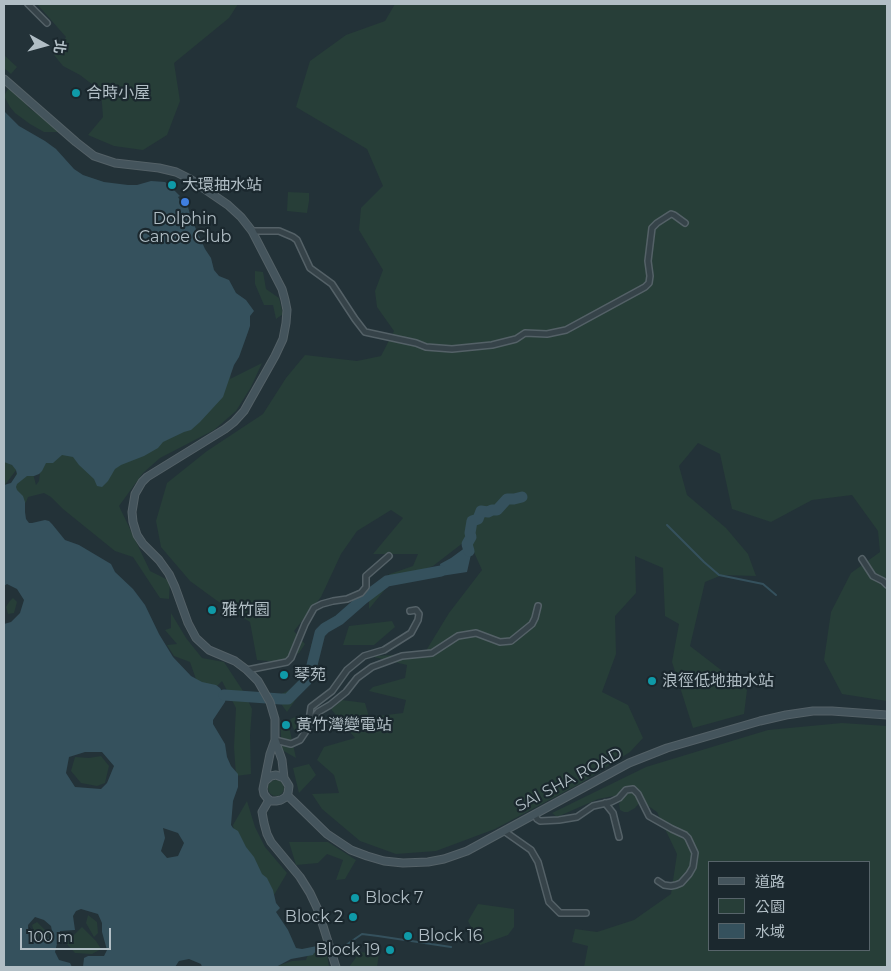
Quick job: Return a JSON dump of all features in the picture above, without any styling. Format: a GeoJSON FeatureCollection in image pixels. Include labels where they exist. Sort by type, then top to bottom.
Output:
{"type":"FeatureCollection","features":[{"type":"Feature","properties":{"kind":"main road"},"geometry":{"type":"LineString","coordinates":[[4,79],[90,153],[110,162],[168,169],[196,183],[228,206],[241,217],[252,231],[284,294],[286,317],[281,344],[242,414],[224,429],[147,477],[137,491],[132,512],[137,535],[169,574],[176,587],[188,623],[196,638],[209,650],[235,661],[247,670],[267,694],[275,718],[275,740],[282,760],[284,778],[289,786],[287,795],[279,801],[269,800],[263,792],[270,754],[275,740]]}},
{"type":"Feature","properties":{"kind":"main road","name":"SAI SHA ROAD"},"geometry":{"type":"LineString","coordinates":[[287,795],[336,841],[359,853],[384,861],[420,863],[444,859],[467,851],[639,758],[667,748],[786,715],[841,711],[887,715]]}},
{"type":"Feature","properties":{"kind":"main road"},"geometry":{"type":"LineString","coordinates":[[264,782],[271,776],[284,778]]}},
{"type":"Feature","properties":{"kind":"main road"},"geometry":{"type":"LineString","coordinates":[[269,800],[262,812],[267,834],[310,893],[318,910],[336,967]]}},
{"type":"Feature","properties":{"kind":"street"},"geometry":{"type":"LineString","coordinates":[[28,4],[48,23]]}},
{"type":"Feature","properties":{"kind":"street"},"geometry":{"type":"LineString","coordinates":[[252,231],[280,231],[294,237],[310,268],[332,284],[365,332],[426,347],[452,349],[492,345],[516,339],[525,333],[547,334],[566,330],[645,287],[650,276],[648,261],[652,228],[671,214],[685,223]]}},
{"type":"Feature","properties":{"kind":"street"},"geometry":{"type":"LineString","coordinates":[[247,670],[287,662],[291,658],[314,608],[361,594],[366,587],[366,576],[389,556]]}},
{"type":"Feature","properties":{"kind":"street"},"geometry":{"type":"LineString","coordinates":[[862,559],[873,576],[887,585]]}},
{"type":"Feature","properties":{"kind":"street"},"geometry":{"type":"LineString","coordinates":[[308,724],[318,712],[346,692],[357,678],[372,668],[402,656],[432,653],[458,636],[467,634],[476,633],[500,642],[511,640],[532,624],[538,606]]}},
{"type":"Feature","properties":{"kind":"street"},"geometry":{"type":"LineString","coordinates":[[275,740],[291,744],[300,740],[308,728],[311,707],[332,691],[347,670],[364,656],[384,650],[410,633],[418,620],[419,614],[416,610],[410,611]]}},
{"type":"Feature","properties":{"kind":"street"},"geometry":{"type":"LineString","coordinates":[[535,814],[538,820],[559,820],[579,816],[593,806],[617,799],[626,790],[633,789],[638,794],[649,816],[688,838],[695,856],[693,867],[681,883],[664,885],[658,881]]}},
{"type":"Feature","properties":{"kind":"street"},"geometry":{"type":"LineString","coordinates":[[605,803],[613,812],[619,837]]}},
{"type":"Feature","properties":{"kind":"street"},"geometry":{"type":"LineString","coordinates":[[504,831],[531,850],[538,862],[548,902],[560,913],[586,913]]}},
{"type":"Feature","properties":{"kind":"green space"},"geometry":{"type":"Polygon","coordinates":[[[37,4],[238,4],[229,18],[174,63],[180,101],[167,135],[143,150],[114,146],[88,135],[103,117],[101,91],[80,75],[63,66],[54,55],[66,37],[37,4]]]}},
{"type":"Feature","properties":{"kind":"green space"},"geometry":{"type":"Polygon","coordinates":[[[395,4],[887,4],[887,701],[842,694],[824,660],[831,612],[851,573],[880,552],[878,531],[852,495],[812,500],[771,522],[732,509],[720,454],[698,443],[679,466],[687,495],[726,528],[748,554],[756,576],[722,575],[705,582],[690,646],[747,690],[744,714],[693,728],[672,662],[679,624],[665,616],[663,568],[635,556],[636,593],[615,616],[616,654],[602,692],[628,705],[643,738],[630,752],[581,783],[495,829],[436,851],[396,854],[360,841],[322,809],[312,794],[339,793],[334,775],[317,760],[324,747],[355,738],[331,709],[342,700],[365,703],[369,717],[403,713],[406,700],[369,691],[373,687],[405,678],[407,665],[370,656],[424,654],[449,613],[482,570],[468,539],[433,566],[391,582],[369,609],[369,589],[390,574],[413,566],[418,554],[373,554],[403,518],[391,510],[357,531],[341,554],[321,597],[294,631],[305,644],[299,653],[278,662],[257,660],[250,622],[190,581],[161,547],[156,521],[167,483],[207,451],[263,414],[286,378],[305,355],[357,361],[381,356],[394,331],[377,307],[375,291],[383,270],[359,230],[361,208],[383,186],[367,149],[296,107],[310,61],[346,35],[385,21],[395,4]]]}},
{"type":"Feature","properties":{"kind":"green space"},"geometry":{"type":"Polygon","coordinates":[[[4,55],[17,67],[11,74],[4,68],[4,55]]]}},
{"type":"Feature","properties":{"kind":"green space"},"geometry":{"type":"Polygon","coordinates":[[[9,87],[18,93],[29,108],[59,130],[58,132],[44,132],[15,113],[4,96],[9,87]]]}},
{"type":"Feature","properties":{"kind":"green space"},"geometry":{"type":"Polygon","coordinates":[[[288,192],[309,193],[307,213],[287,211],[288,192]]]}},
{"type":"Feature","properties":{"kind":"green space"},"geometry":{"type":"Polygon","coordinates":[[[255,271],[263,272],[266,289],[279,298],[283,314],[276,319],[273,305],[264,305],[255,284],[255,271]]]}},
{"type":"Feature","properties":{"kind":"green space"},"geometry":{"type":"Polygon","coordinates":[[[262,363],[251,387],[236,411],[214,430],[160,458],[143,473],[119,506],[150,571],[170,581],[169,599],[160,598],[133,557],[115,551],[51,497],[44,493],[28,497],[17,512],[9,492],[19,467],[30,462],[36,485],[39,481],[41,465],[61,448],[231,375],[230,379],[262,363]]]}},
{"type":"Feature","properties":{"kind":"green space"},"geometry":{"type":"Polygon","coordinates":[[[4,459],[17,469],[4,486],[4,459]]]}},
{"type":"Feature","properties":{"kind":"green space"},"geometry":{"type":"Polygon","coordinates":[[[13,598],[17,602],[14,613],[8,614],[6,607],[13,598]]]}},
{"type":"Feature","properties":{"kind":"green space"},"geometry":{"type":"Polygon","coordinates":[[[171,613],[186,638],[202,658],[224,662],[245,694],[252,709],[250,735],[251,774],[236,776],[234,747],[236,708],[222,681],[217,686],[198,685],[190,662],[174,656],[167,645],[177,644],[165,630],[171,628],[171,613]]]}},
{"type":"Feature","properties":{"kind":"green space"},"geometry":{"type":"Polygon","coordinates":[[[392,621],[395,627],[374,645],[343,645],[349,626],[392,621]]]}},
{"type":"Feature","properties":{"kind":"green space"},"geometry":{"type":"Polygon","coordinates":[[[322,643],[314,679],[301,692],[287,712],[276,697],[304,682],[313,654],[311,644],[322,643]]]}},
{"type":"Feature","properties":{"kind":"green space"},"geometry":{"type":"Polygon","coordinates":[[[301,715],[301,728],[294,730],[290,719],[301,715]]]}},
{"type":"Feature","properties":{"kind":"green space"},"geometry":{"type":"Polygon","coordinates":[[[280,720],[290,731],[296,758],[282,750],[280,720]]]}},
{"type":"Feature","properties":{"kind":"green space"},"geometry":{"type":"Polygon","coordinates":[[[842,723],[887,726],[887,967],[584,967],[588,946],[572,942],[575,929],[597,932],[634,920],[671,894],[677,854],[657,812],[641,801],[628,812],[620,810],[619,804],[624,794],[598,799],[557,817],[552,813],[646,767],[768,730],[842,723]]]}},
{"type":"Feature","properties":{"kind":"green space"},"geometry":{"type":"Polygon","coordinates":[[[101,756],[109,766],[105,783],[97,786],[81,783],[71,771],[75,757],[89,758],[101,756]]]}},
{"type":"Feature","properties":{"kind":"green space"},"geometry":{"type":"Polygon","coordinates":[[[309,764],[316,775],[299,793],[293,768],[309,764]]]}},
{"type":"Feature","properties":{"kind":"green space"},"geometry":{"type":"Polygon","coordinates":[[[276,780],[282,782],[284,788],[282,794],[276,796],[270,794],[268,788],[270,782],[276,780]]]}},
{"type":"Feature","properties":{"kind":"green space"},"geometry":{"type":"Polygon","coordinates":[[[247,801],[255,827],[265,847],[287,873],[274,895],[238,865],[233,825],[247,801]]]}},
{"type":"Feature","properties":{"kind":"green space"},"geometry":{"type":"Polygon","coordinates":[[[289,842],[328,842],[356,860],[345,879],[336,880],[343,860],[327,854],[318,863],[296,865],[289,842]]]}},
{"type":"Feature","properties":{"kind":"green space"},"geometry":{"type":"Polygon","coordinates":[[[478,904],[514,909],[514,927],[508,935],[480,945],[468,921],[478,904]]]}},
{"type":"Feature","properties":{"kind":"green space"},"geometry":{"type":"Polygon","coordinates":[[[88,915],[97,922],[98,933],[94,937],[86,923],[88,915]]]}},
{"type":"Feature","properties":{"kind":"green space"},"geometry":{"type":"Polygon","coordinates":[[[37,922],[50,935],[43,937],[35,935],[32,925],[37,922]]]}},
{"type":"Feature","properties":{"kind":"green space"},"geometry":{"type":"Polygon","coordinates":[[[82,927],[101,949],[92,954],[75,953],[66,943],[82,927]]]}},
{"type":"Feature","properties":{"kind":"green space"},"geometry":{"type":"Polygon","coordinates":[[[310,948],[318,956],[323,952],[327,954],[329,967],[276,967],[292,961],[306,960],[310,948]]]}},
{"type":"Feature","properties":{"kind":"green space"},"geometry":{"type":"Polygon","coordinates":[[[360,952],[379,954],[377,967],[349,967],[360,952]]]}},
{"type":"Feature","properties":{"kind":"water"},"geometry":{"type":"Polygon","coordinates":[[[4,111],[19,126],[56,149],[74,169],[83,175],[104,182],[128,185],[137,185],[151,181],[168,184],[180,196],[178,197],[184,207],[188,207],[191,218],[211,258],[214,270],[219,276],[229,280],[236,293],[246,300],[254,311],[250,316],[248,332],[223,397],[191,430],[163,442],[158,448],[144,456],[121,465],[115,469],[102,487],[97,486],[94,479],[73,457],[62,455],[53,463],[46,463],[39,474],[27,476],[16,487],[23,496],[26,519],[29,523],[49,521],[65,540],[79,545],[111,564],[115,572],[133,589],[145,605],[173,657],[191,676],[220,688],[226,698],[213,720],[213,724],[225,744],[231,766],[238,774],[238,787],[233,801],[231,825],[238,831],[262,874],[267,878],[273,890],[276,903],[280,908],[276,912],[288,930],[296,948],[302,949],[317,946],[324,951],[291,959],[276,967],[202,967],[201,964],[189,959],[179,961],[175,967],[83,967],[84,958],[88,956],[104,956],[107,950],[102,932],[102,923],[98,914],[81,909],[76,911],[73,916],[75,930],[60,931],[55,952],[59,960],[70,963],[72,967],[5,967],[4,624],[11,622],[20,613],[24,600],[17,589],[7,584],[4,586],[4,485],[11,483],[17,474],[12,465],[4,462],[4,111]],[[85,752],[69,757],[66,773],[75,787],[101,789],[107,783],[114,766],[102,752],[85,752]],[[163,828],[165,838],[161,851],[167,858],[178,856],[184,843],[178,833],[163,828]],[[35,917],[28,925],[29,937],[35,942],[53,936],[51,926],[44,920],[35,917]]]}},
{"type":"Feature","properties":{"kind":"water"},"geometry":{"type":"Polygon","coordinates":[[[466,547],[472,550],[467,572],[441,576],[440,564],[466,547]]]}},
{"type":"Feature","properties":{"kind":"waterway"},"geometry":{"type":"LineString","coordinates":[[469,551],[467,544],[471,537],[472,521],[478,519],[481,511],[497,510],[507,499],[522,497]]}},
{"type":"Feature","properties":{"kind":"waterway"},"geometry":{"type":"LineString","coordinates":[[667,525],[719,575],[763,584],[776,595]]}},
{"type":"Feature","properties":{"kind":"waterway"},"geometry":{"type":"LineString","coordinates":[[224,695],[288,699],[307,680],[320,633],[325,628],[339,620],[387,581],[441,571]]}},
{"type":"Feature","properties":{"kind":"waterway"},"geometry":{"type":"LineString","coordinates":[[339,948],[362,934],[451,947]]}},
{"type":"Feature","properties":{"kind":"place","name":"合時小屋"},"geometry":{"type":"Point","coordinates":[76,93]}},
{"type":"Feature","properties":{"kind":"place","name":"大環抽水站"},"geometry":{"type":"Point","coordinates":[172,185]}},
{"type":"Feature","properties":{"kind":"place","name":"Dolphin Canoe Club"},"geometry":{"type":"Point","coordinates":[185,202]}},
{"type":"Feature","properties":{"kind":"place","name":"雅竹園"},"geometry":{"type":"Point","coordinates":[212,610]}},
{"type":"Feature","properties":{"kind":"place","name":"琴苑"},"geometry":{"type":"Point","coordinates":[284,675]}},
{"type":"Feature","properties":{"kind":"place","name":"浪徑低地抽水站"},"geometry":{"type":"Point","coordinates":[652,681]}},
{"type":"Feature","properties":{"kind":"place","name":"黃竹灣變電站"},"geometry":{"type":"Point","coordinates":[286,725]}},
{"type":"Feature","properties":{"kind":"place","name":"Block 7"},"geometry":{"type":"Point","coordinates":[355,898]}},
{"type":"Feature","properties":{"kind":"place","name":"Block 2"},"geometry":{"type":"Point","coordinates":[353,917]}},
{"type":"Feature","properties":{"kind":"place","name":"Block 16"},"geometry":{"type":"Point","coordinates":[408,936]}},
{"type":"Feature","properties":{"kind":"place","name":"Block 19"},"geometry":{"type":"Point","coordinates":[390,950]}}]}
